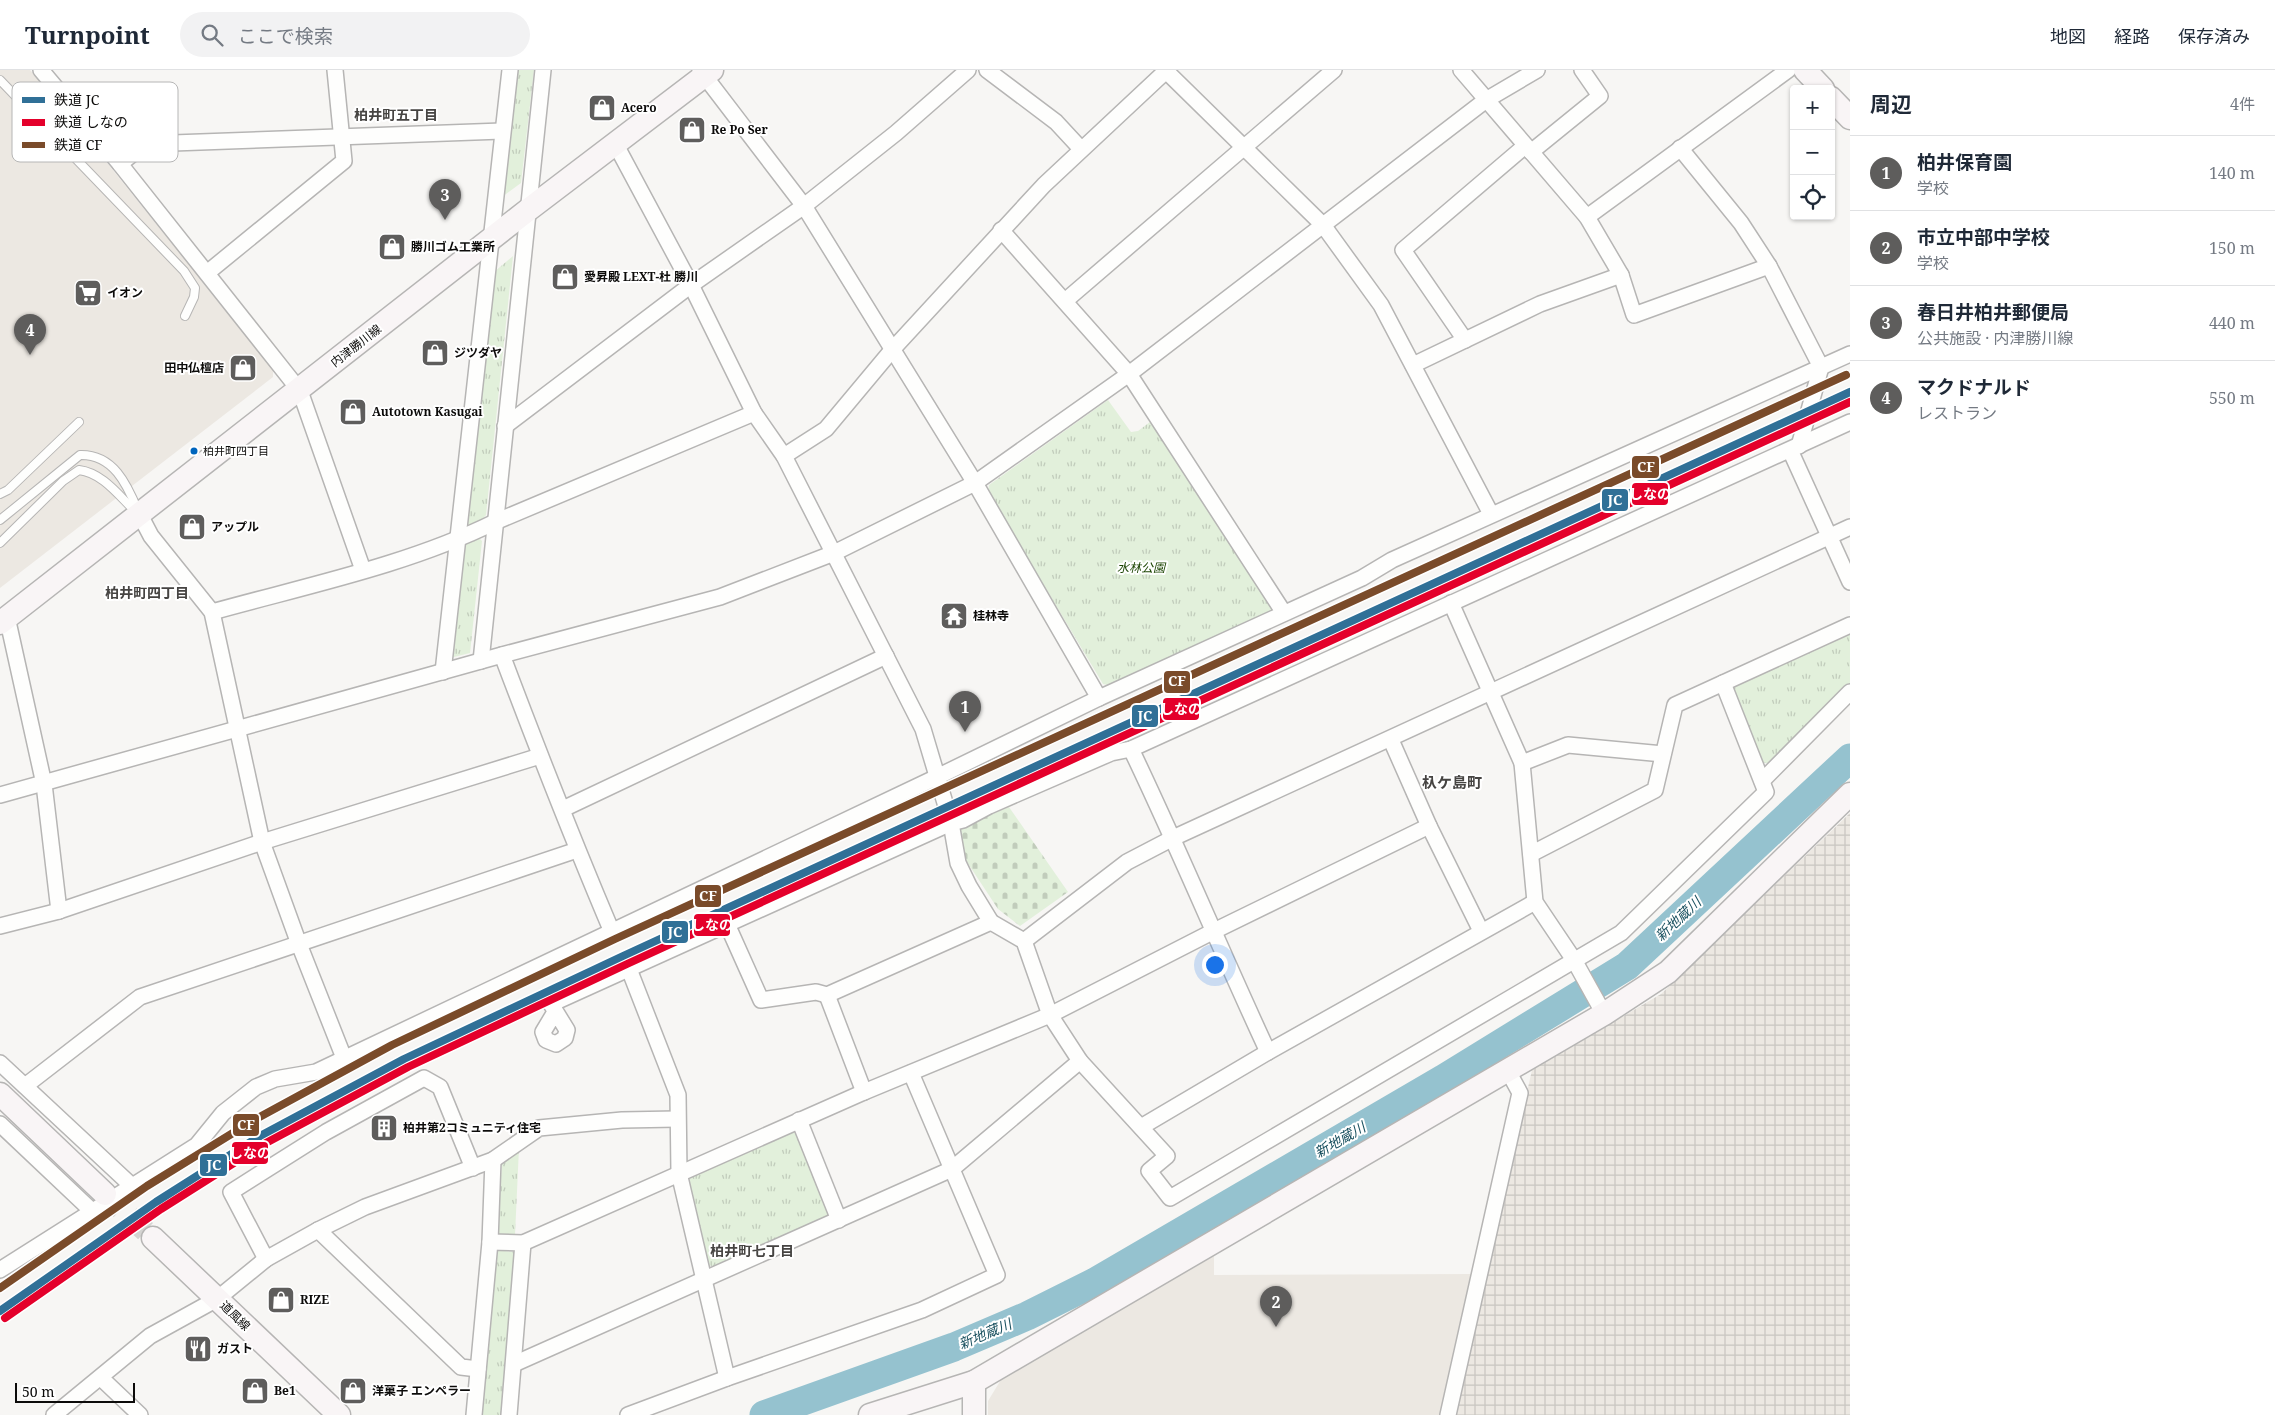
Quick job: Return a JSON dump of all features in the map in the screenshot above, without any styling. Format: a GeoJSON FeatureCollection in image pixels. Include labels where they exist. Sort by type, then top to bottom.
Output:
{"type":"FeatureCollection","features":[{"type":"Feature","properties":{"kind":"street"},"geometry":{"type":"LineString","coordinates":[[207,273],[344,160],[336,70]]}},
{"type":"Feature","properties":{"kind":"street"},"geometry":{"type":"LineString","coordinates":[[443,672],[456,540],[510,70]]}},
{"type":"Feature","properties":{"kind":"street"},"geometry":{"type":"LineString","coordinates":[[481,661],[544,70]]}},
{"type":"Feature","properties":{"kind":"street"},"geometry":{"type":"LineString","coordinates":[[505,426],[691,285],[804,206],[896,133],[968,70]]}},
{"type":"Feature","properties":{"kind":"street"},"geometry":{"type":"LineString","coordinates":[[987,70],[1056,122],[1081,148]]}},
{"type":"Feature","properties":{"kind":"street"},"geometry":{"type":"LineString","coordinates":[[784,456],[826,429],[892,350],[1001,230],[1081,148],[1166,70],[1323,225],[1381,305],[1491,514]]}},
{"type":"Feature","properties":{"kind":"street"},"geometry":{"type":"LineString","coordinates":[[1065,302],[1334,70]]}},
{"type":"Feature","properties":{"kind":"street"},"geometry":{"type":"LineString","coordinates":[[1461,70],[1587,217],[1621,275],[1634,315],[1768,266]]}},
{"type":"Feature","properties":{"kind":"street"},"geometry":{"type":"LineString","coordinates":[[0,796],[502,655],[720,597],[834,553],[975,483],[1128,374],[1486,100],[1536,70]]}},
{"type":"Feature","properties":{"kind":"street"},"geometry":{"type":"LineString","coordinates":[[1465,340],[1403,250],[1528,149],[1600,96],[1582,70]]}},
{"type":"Feature","properties":{"kind":"street"},"geometry":{"type":"LineString","coordinates":[[1587,217],[1788,70]]}},
{"type":"Feature","properties":{"kind":"street"},"geometry":{"type":"LineString","coordinates":[[1805,70],[1819,85]]}},
{"type":"Feature","properties":{"kind":"street"},"geometry":{"type":"LineString","coordinates":[[47,72],[55,82]]}},
{"type":"Feature","properties":{"kind":"street"},"geometry":{"type":"LineString","coordinates":[[706,72],[804,206],[975,483],[1099,698]]}},
{"type":"Feature","properties":{"kind":"street","name":"内津勝川線"},"geometry":{"type":"LineString","coordinates":[[4,620],[300,391],[528,210],[616,145],[706,72]]}},
{"type":"Feature","properties":{"kind":"street"},"geometry":{"type":"LineString","coordinates":[[1835,102],[1850,118]]}},
{"type":"Feature","properties":{"kind":"street"},"geometry":{"type":"LineString","coordinates":[[178,143],[502,131]]}},
{"type":"Feature","properties":{"kind":"street"},"geometry":{"type":"LineString","coordinates":[[616,145],[691,285],[754,413],[784,456],[923,729],[951,823],[958,863],[991,922],[1024,941],[1050,1015],[1080,1061],[1167,1156],[1149,1171],[1170,1198],[1620,933],[1766,792],[1723,683]]}},
{"type":"Feature","properties":{"kind":"street"},"geometry":{"type":"LineString","coordinates":[[1680,148],[1741,223],[1768,266],[1821,367],[1794,448],[1850,582]]}},
{"type":"Feature","properties":{"kind":"street"},"geometry":{"type":"LineString","coordinates":[[122,162],[120,164],[300,391],[363,570]]}},
{"type":"Feature","properties":{"kind":"street"},"geometry":{"type":"LineString","coordinates":[[1001,230],[1128,374],[1284,613]]}},
{"type":"Feature","properties":{"kind":"street"},"geometry":{"type":"LineString","coordinates":[[1412,365],[1540,304],[1621,275]]}},
{"type":"Feature","properties":{"kind":"street"},"geometry":{"type":"LineString","coordinates":[[0,1270],[99,1203],[132,1186],[197,1145],[223,1113],[256,1086],[275,1078],[316,1072],[1099,698],[1362,578],[1392,560],[1850,354]]}},
{"type":"Feature","properties":{"kind":"street"},"geometry":{"type":"LineString","coordinates":[[212,612],[363,570],[456,540],[754,413]]}},
{"type":"Feature","properties":{"kind":"street"},"geometry":{"type":"LineString","coordinates":[[555,1012],[551,1004],[951,823],[963,820],[989,806],[1112,754],[1131,749],[1850,422]]}},
{"type":"Feature","properties":{"kind":"street"},"geometry":{"type":"LineString","coordinates":[[140,515],[151,536],[212,612],[262,842],[298,944],[344,1058]]}},
{"type":"Feature","properties":{"kind":"street"},"geometry":{"type":"LineString","coordinates":[[1024,941],[1127,862],[1173,838],[1391,740],[1850,527]]}},
{"type":"Feature","properties":{"kind":"street"},"geometry":{"type":"LineString","coordinates":[[1451,603],[1522,763],[1535,902],[1574,960],[1604,1014]]}},
{"type":"Feature","properties":{"kind":"street"},"geometry":{"type":"LineString","coordinates":[[4,620],[44,784],[60,911]]}},
{"type":"Feature","properties":{"kind":"street"},"geometry":{"type":"LineString","coordinates":[[1531,854],[1655,790],[1675,705],[1850,625]]}},
{"type":"Feature","properties":{"kind":"street"},"geometry":{"type":"LineString","coordinates":[[502,655],[540,756],[564,809],[577,850],[612,932]]}},
{"type":"Feature","properties":{"kind":"street"},"geometry":{"type":"LineString","coordinates":[[564,809],[886,656]]}},
{"type":"Feature","properties":{"kind":"street"},"geometry":{"type":"LineString","coordinates":[[1762,781],[1850,692]]}},
{"type":"Feature","properties":{"kind":"street"},"geometry":{"type":"LineString","coordinates":[[1391,740],[1429,826],[1481,931]]}},
{"type":"Feature","properties":{"kind":"street"},"geometry":{"type":"LineString","coordinates":[[1522,763],[1568,745],[1663,754]]}},
{"type":"Feature","properties":{"kind":"street"},"geometry":{"type":"LineString","coordinates":[[1131,749],[1173,838],[1212,932],[1268,1052]]}},
{"type":"Feature","properties":{"kind":"street"},"geometry":{"type":"LineString","coordinates":[[0,926],[60,911],[262,842],[540,756]]}},
{"type":"Feature","properties":{"kind":"street"},"geometry":{"type":"LineString","coordinates":[[870,1415],[974,1382],[1198,1247],[1508,1071],[1604,1014],[1668,972],[1850,794]]}},
{"type":"Feature","properties":{"kind":"street"},"geometry":{"type":"LineString","coordinates":[[490,1242],[522,1243],[799,1120],[1050,1015],[1212,932],[1429,826]]}},
{"type":"Feature","properties":{"kind":"street"},"geometry":{"type":"LineString","coordinates":[[25,1086],[140,997],[577,850]]}},
{"type":"Feature","properties":{"kind":"street"},"geometry":{"type":"LineString","coordinates":[[1142,1127],[1268,1052],[1535,902]]}},
{"type":"Feature","properties":{"kind":"street"},"geometry":{"type":"LineString","coordinates":[[727,924],[760,1000],[816,992],[827,995],[991,922]]}},
{"type":"Feature","properties":{"kind":"street"},"geometry":{"type":"LineString","coordinates":[[629,969],[678,1095],[679,1173],[727,1378]]}},
{"type":"Feature","properties":{"kind":"street"},"geometry":{"type":"LineString","coordinates":[[827,995],[864,1092]]}},
{"type":"Feature","properties":{"kind":"street"},"geometry":{"type":"LineString","coordinates":[[514,1364],[952,1169],[1080,1061]]}},
{"type":"Feature","properties":{"kind":"street"},"geometry":{"type":"LineString","coordinates":[[0,1063],[132,1186]]}},
{"type":"Feature","properties":{"kind":"street"},"geometry":{"type":"LineString","coordinates":[[1448,1415],[1520,1093],[1508,1071]]}},
{"type":"Feature","properties":{"kind":"street"},"geometry":{"type":"LineString","coordinates":[[628,1415],[727,1378],[922,1310],[997,1275],[911,1074]]}},
{"type":"Feature","properties":{"kind":"street"},"geometry":{"type":"LineString","coordinates":[[266,1259],[231,1192],[326,1132],[424,1078],[440,1086],[473,1168]]}},
{"type":"Feature","properties":{"kind":"street"},"geometry":{"type":"LineString","coordinates":[[0,1094],[99,1203]]}},
{"type":"Feature","properties":{"kind":"street"},"geometry":{"type":"LineString","coordinates":[[54,1415],[150,1336],[217,1299],[266,1259],[365,1207],[493,1160],[539,1128],[622,1120],[677,1118]]}},
{"type":"Feature","properties":{"kind":"street"},"geometry":{"type":"LineString","coordinates":[[799,1120],[839,1220]]}},
{"type":"Feature","properties":{"kind":"street"},"geometry":{"type":"LineString","coordinates":[[0,1124],[99,1203]]}},
{"type":"Feature","properties":{"kind":"street"},"geometry":{"type":"LineString","coordinates":[[474,1415],[490,1242],[493,1160]]}},
{"type":"Feature","properties":{"kind":"street"},"geometry":{"type":"LineString","coordinates":[[318,1230],[460,1367],[478,1369]]}},
{"type":"Feature","properties":{"kind":"street","name":"道風線"},"geometry":{"type":"LineString","coordinates":[[153,1238],[339,1415]]}},
{"type":"Feature","properties":{"kind":"street"},"geometry":{"type":"LineString","coordinates":[[509,1415],[522,1243]]}},
{"type":"Feature","properties":{"kind":"street"},"geometry":{"type":"LineString","coordinates":[[101,1378],[140,1415]]}},
{"type":"Feature","properties":{"kind":"street"},"geometry":{"type":"LineString","coordinates":[[974,1382],[974,1415]]}},
{"type":"Feature","properties":{"kind":"lane"},"geometry":{"type":"LineString","coordinates":[[0,80],[12,92]]}},
{"type":"Feature","properties":{"kind":"lane"},"geometry":{"type":"LineString","coordinates":[[79,162],[184,271],[195,288],[185,316]]}},
{"type":"Feature","properties":{"kind":"lane"},"geometry":{"type":"LineString","coordinates":[[0,494],[8,490],[78,422]]}},
{"type":"Feature","properties":{"kind":"lane"},"geometry":{"type":"LineString","coordinates":[[0,520],[71,460],[80,455],[93,454],[104,460],[125,481],[140,515]]}},
{"type":"Feature","properties":{"kind":"lane"},"geometry":{"type":"LineString","coordinates":[[0,543],[63,481],[79,470],[91,471],[101,477],[140,515]]}},
{"type":"Feature","properties":{"kind":"shaded area"},"geometry":{"type":"Polygon","coordinates":[[[0,70],[30,70],[42,82],[12,82],[12,162],[106,162],[273,369],[273,377],[0,588],[0,70]]]}},
{"type":"Feature","properties":{"kind":"shaded area"},"geometry":{"type":"Polygon","coordinates":[[[1850,813],[1850,1415],[1453,1415],[1532,1070],[1661,994],[1850,813]]]}},
{"type":"Feature","properties":{"kind":"shaded area"},"geometry":{"type":"Polygon","coordinates":[[[1214,1256],[1214,1275],[1473,1274],[1440,1415],[988,1415],[988,1401],[1002,1378],[1214,1256]]]}},
{"type":"Feature","properties":{"kind":"green space"},"geometry":{"type":"Polygon","coordinates":[[[516,70],[534,70],[521,183],[502,197],[516,70]]]}},
{"type":"Feature","properties":{"kind":"green space"},"geometry":{"type":"Polygon","coordinates":[[[513,256],[486,515],[481,521],[469,526],[464,523],[494,272],[513,256]]]}},
{"type":"Feature","properties":{"kind":"green space","name":"水林公園"},"geometry":{"type":"Polygon","coordinates":[[[1108,400],[1131,432],[1138,431],[1154,419],[1274,606],[1271,613],[1112,686],[1103,684],[988,492],[989,485],[1108,400]]]}},
{"type":"Feature","properties":{"kind":"green space"},"geometry":{"type":"Polygon","coordinates":[[[479,538],[482,541],[470,653],[450,658],[462,549],[466,543],[479,538]]]}},
{"type":"Feature","properties":{"kind":"green space"},"geometry":{"type":"Polygon","coordinates":[[[1850,631],[1850,685],[1772,764],[1759,762],[1730,694],[1733,686],[1850,631]]]}},
{"type":"Feature","properties":{"kind":"green space"},"geometry":{"type":"Polygon","coordinates":[[[1009,807],[1068,892],[1020,926],[998,909],[963,856],[959,828],[1009,807]]]}},
{"type":"Feature","properties":{"kind":"green space"},"geometry":{"type":"Polygon","coordinates":[[[792,1132],[799,1135],[830,1211],[827,1218],[715,1267],[708,1265],[688,1182],[692,1175],[792,1132]]]}},
{"type":"Feature","properties":{"kind":"green space"},"geometry":{"type":"Polygon","coordinates":[[[519,1148],[515,1235],[497,1234],[502,1162],[519,1148]]]}},
{"type":"Feature","properties":{"kind":"green space"},"geometry":{"type":"Polygon","coordinates":[[[495,1250],[515,1252],[501,1415],[481,1415],[495,1250]]]}},
{"type":"Feature","properties":{"kind":"waterway","name":"新地蔵川"},"geometry":{"type":"LineString","coordinates":[[764,1415],[954,1347],[1027,1316],[1095,1282],[1443,1079],[1627,966],[1850,758]]}},
{"type":"Feature","properties":{"kind":"tunnel"},"geometry":{"type":"LineString","coordinates":[[105,1194],[153,1238]]}},
{"type":"Feature","properties":{"kind":"rail line","name":"CF"},"geometry":{"type":"LineString","coordinates":[[0,1288],[147,1186],[254,1120],[392,1045],[615,939],[1846,375]]}},
{"type":"Feature","properties":{"kind":"rail line","name":"JC"},"geometry":{"type":"LineString","coordinates":[[0,1311],[156,1202],[260,1136],[404,1059],[623,956],[1850,392]]}},
{"type":"Feature","properties":{"kind":"rail line","name":"しなの"},"geometry":{"type":"LineString","coordinates":[[5,1318],[161,1209],[264,1144],[408,1067],[627,964],[1850,402]]}},
{"type":"Feature","properties":{"kind":"place","name":"Acero"},"geometry":{"type":"Point","coordinates":[602,108]}},
{"type":"Feature","properties":{"kind":"place","name":"Re Po Ser"},"geometry":{"type":"Point","coordinates":[692,130]}},
{"type":"Feature","properties":{"kind":"place","name":"春日井柏井郵便局"},"geometry":{"type":"Point","coordinates":[445,220]}},
{"type":"Feature","properties":{"kind":"place","name":"勝川ゴム工業所"},"geometry":{"type":"Point","coordinates":[392,247]}},
{"type":"Feature","properties":{"kind":"place","name":"愛昇殿 LEXT-杜 勝川"},"geometry":{"type":"Point","coordinates":[565,277]}},
{"type":"Feature","properties":{"kind":"place","name":"イオン"},"geometry":{"type":"Point","coordinates":[88,293]}},
{"type":"Feature","properties":{"kind":"place","name":"ジツダヤ"},"geometry":{"type":"Point","coordinates":[435,353]}},
{"type":"Feature","properties":{"kind":"place","name":"マクドナルド"},"geometry":{"type":"Point","coordinates":[30,355]}},
{"type":"Feature","properties":{"kind":"place","name":"田中仏檀店"},"geometry":{"type":"Point","coordinates":[243,368]}},
{"type":"Feature","properties":{"kind":"place","name":"Autotown Kasugai"},"geometry":{"type":"Point","coordinates":[353,412]}},
{"type":"Feature","properties":{"kind":"place","name":"柏井町四丁目"},"geometry":{"type":"Point","coordinates":[194,451]}},
{"type":"Feature","properties":{"kind":"place","name":"アップル"},"geometry":{"type":"Point","coordinates":[192,527]}},
{"type":"Feature","properties":{"kind":"place","name":"桂林寺"},"geometry":{"type":"Point","coordinates":[954,616]}},
{"type":"Feature","properties":{"kind":"place","name":"柏井保育園"},"geometry":{"type":"Point","coordinates":[965,732]}},
{"type":"Feature","properties":{"kind":"place","name":"柏井第2コミュニティ住宅"},"geometry":{"type":"Point","coordinates":[384,1128]}},
{"type":"Feature","properties":{"kind":"place","name":"RIZE"},"geometry":{"type":"Point","coordinates":[281,1300]}},
{"type":"Feature","properties":{"kind":"place","name":"市立中部中学校"},"geometry":{"type":"Point","coordinates":[1276,1327]}},
{"type":"Feature","properties":{"kind":"place","name":"ガスト"},"geometry":{"type":"Point","coordinates":[198,1349]}},
{"type":"Feature","properties":{"kind":"place","name":"Be1"},"geometry":{"type":"Point","coordinates":[255,1391]}},
{"type":"Feature","properties":{"kind":"place","name":"洋菓子 エンペラー"},"geometry":{"type":"Point","coordinates":[353,1391]}},
{"type":"Feature","properties":{"kind":"district","name":"柏井町五丁目"},"geometry":{"type":"Point","coordinates":[396,115]}},
{"type":"Feature","properties":{"kind":"district","name":"柏井町四丁目"},"geometry":{"type":"Point","coordinates":[147,593]}},
{"type":"Feature","properties":{"kind":"district","name":"杁ケ島町"},"geometry":{"type":"Point","coordinates":[1452,783]}},
{"type":"Feature","properties":{"kind":"district","name":"柏井町七丁目"},"geometry":{"type":"Point","coordinates":[752,1251]}}]}
